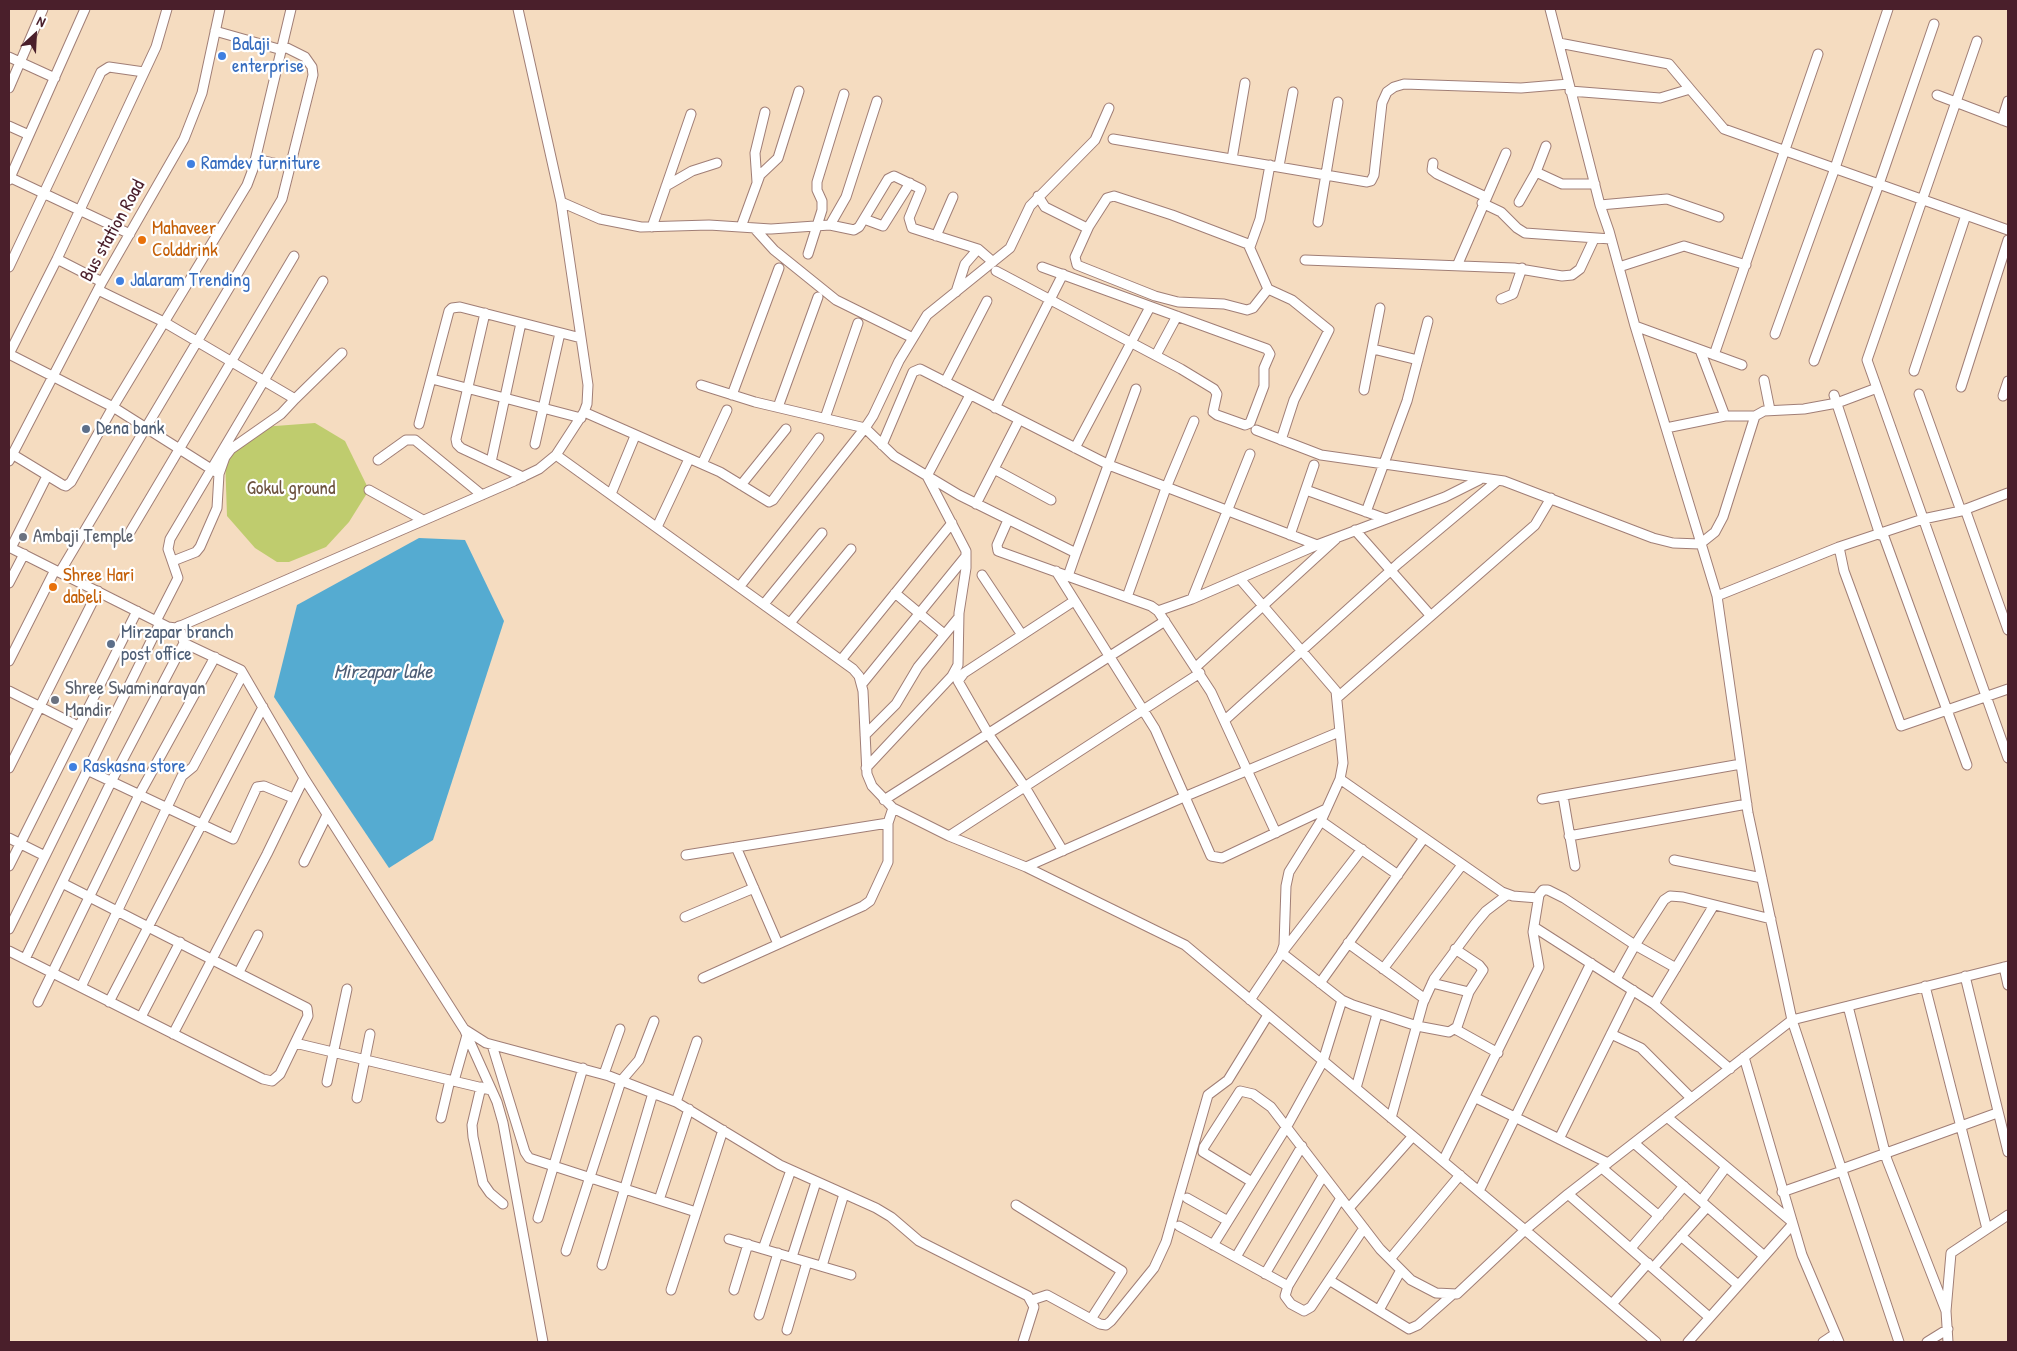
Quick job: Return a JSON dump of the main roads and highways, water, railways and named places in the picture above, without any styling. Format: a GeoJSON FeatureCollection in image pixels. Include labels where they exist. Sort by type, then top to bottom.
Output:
{"type":"FeatureCollection","features":[{"type":"Feature","properties":{"kind":"water","name":"Mirzapar lake"},"geometry":{"type":"Polygon","coordinates":[[[419,538],[465,540],[504,621],[433,840],[389,868],[274,697],[297,605],[419,538]]]}},
{"type":"Feature","properties":{"kind":"place","name":"Balaji enterprise"},"geometry":{"type":"Point","coordinates":[222,56]}},
{"type":"Feature","properties":{"kind":"place","name":"Ramdev furniture"},"geometry":{"type":"Point","coordinates":[191,164]}},
{"type":"Feature","properties":{"kind":"place","name":"Mahaveer Colddrink"},"geometry":{"type":"Point","coordinates":[142,240]}},
{"type":"Feature","properties":{"kind":"place","name":"Jalaram Trending"},"geometry":{"type":"Point","coordinates":[120,281]}},
{"type":"Feature","properties":{"kind":"place","name":"Dena bank"},"geometry":{"type":"Point","coordinates":[86,429]}},
{"type":"Feature","properties":{"kind":"place","name":"Ambaji Temple"},"geometry":{"type":"Point","coordinates":[23,537]}},
{"type":"Feature","properties":{"kind":"place","name":"Shree Hari dabeli"},"geometry":{"type":"Point","coordinates":[53,587]}},
{"type":"Feature","properties":{"kind":"place","name":"Mirzapar branch post office"},"geometry":{"type":"Point","coordinates":[111,644]}},
{"type":"Feature","properties":{"kind":"place","name":"Shree Swaminarayan Mandir"},"geometry":{"type":"Point","coordinates":[55,700]}},
{"type":"Feature","properties":{"kind":"place","name":"Raskasna store"},"geometry":{"type":"Point","coordinates":[73,767]}},
{"type":"Feature","properties":{"kind":"park label","name":"Gokul ground"},"geometry":{"type":"Point","coordinates":[291,489]}}]}
